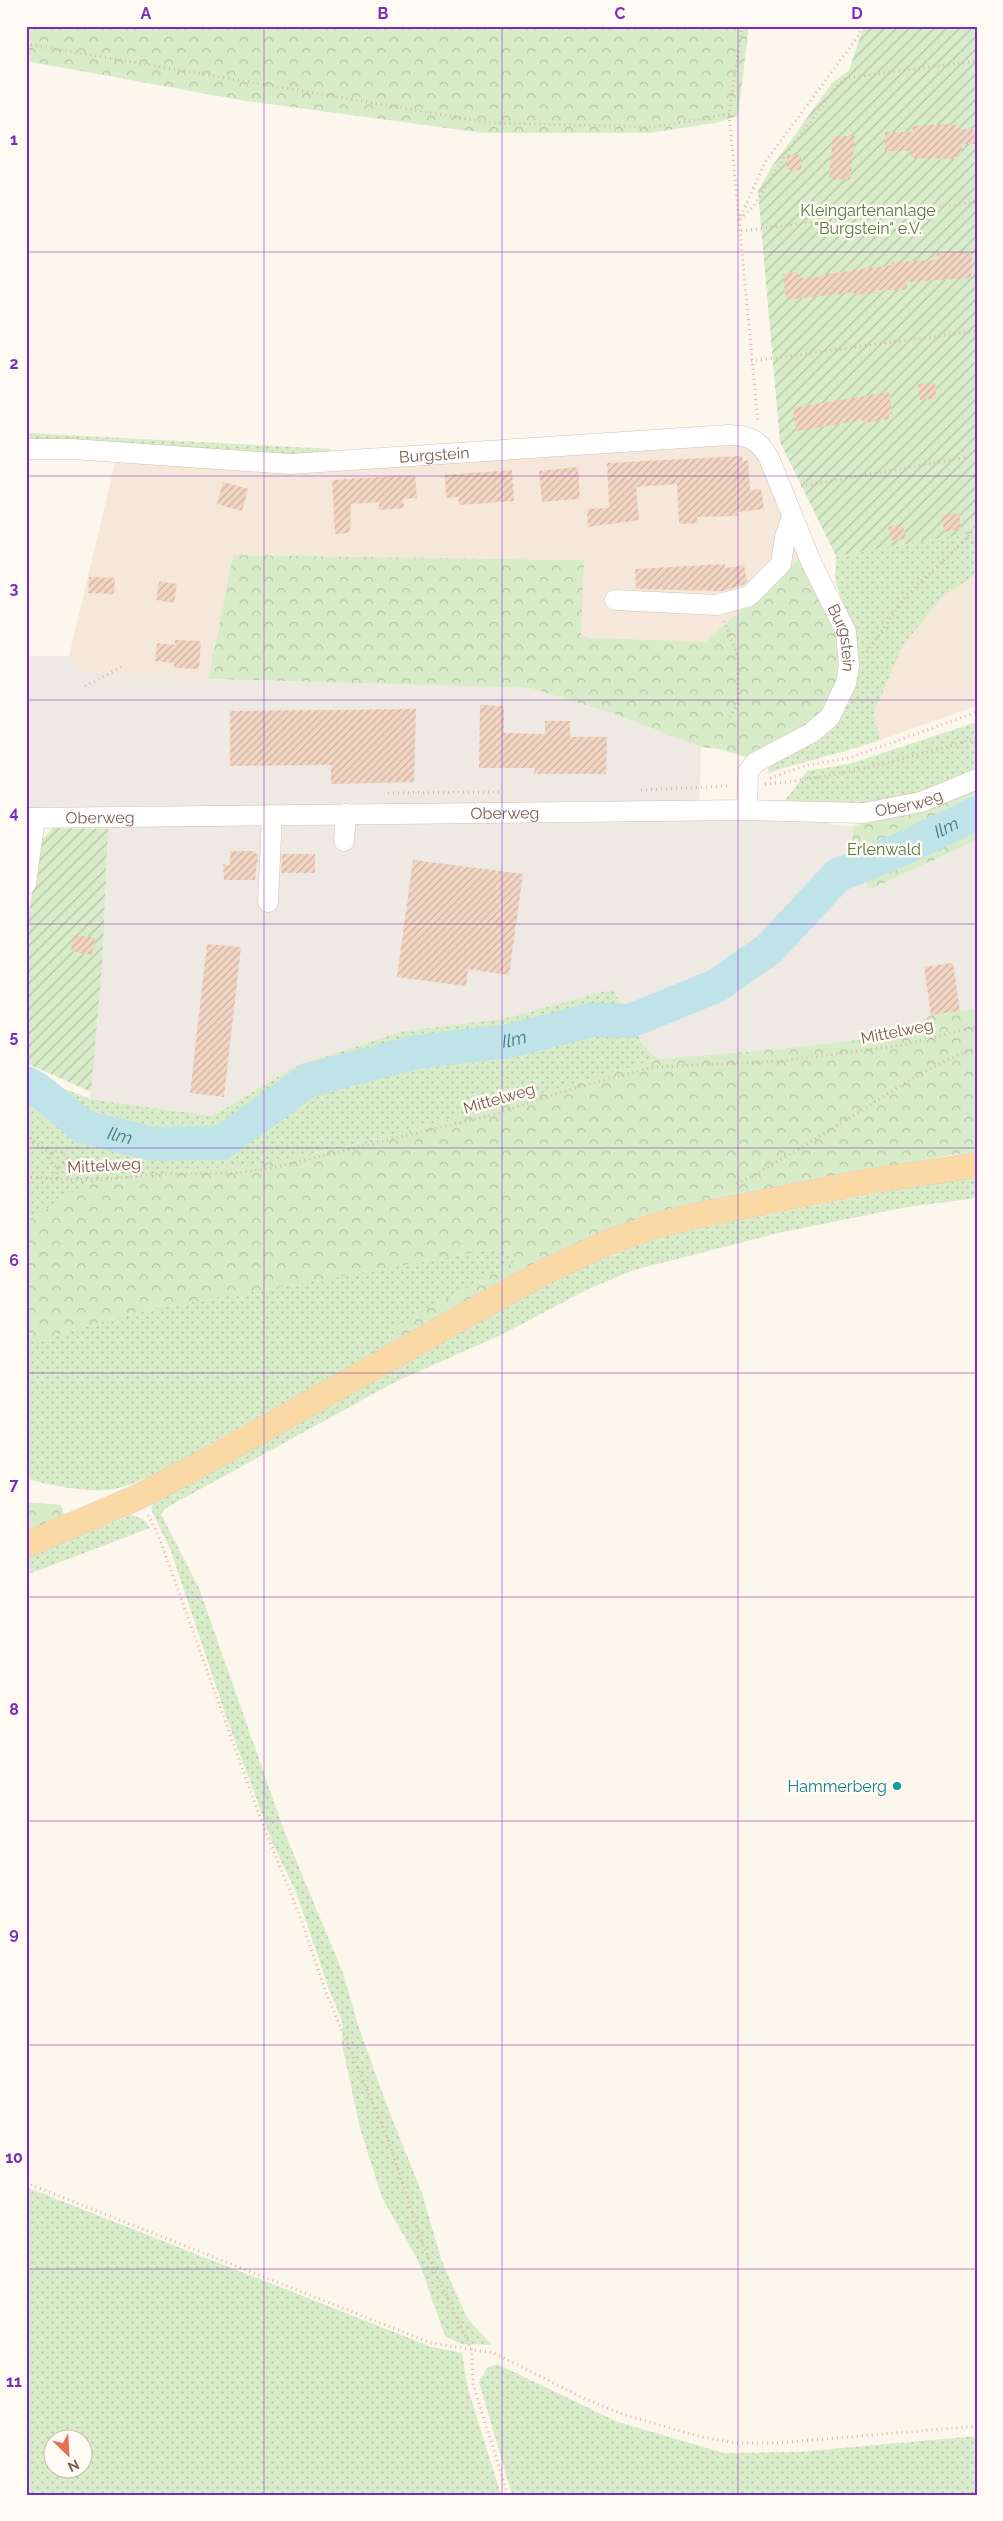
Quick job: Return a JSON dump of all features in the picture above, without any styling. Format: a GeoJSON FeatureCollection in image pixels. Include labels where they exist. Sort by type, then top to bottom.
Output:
{"type":"FeatureCollection","features":[{"type":"Feature","properties":{"kind":"main road"},"geometry":{"type":"LineString","coordinates":[[26,1545],[138,1496],[216,1456],[546,1271],[607,1243],[655,1226],[696,1216],[870,1181],[977,1165]]}},
{"type":"Feature","properties":{"kind":"street","name":"Burgstein"},"geometry":{"type":"LineString","coordinates":[[26,449],[72,450],[290,464],[729,435],[742,435],[754,438],[763,447],[769,458],[811,562],[846,632],[849,666],[846,683],[830,717],[811,733],[756,762],[748,772],[747,810]]}},
{"type":"Feature","properties":{"kind":"street"},"geometry":{"type":"LineString","coordinates":[[614,600],[717,605],[749,596],[781,564],[784,537],[792,517]]}},
{"type":"Feature","properties":{"kind":"street","name":"Oberweg"},"geometry":{"type":"LineString","coordinates":[[31,818],[747,810],[843,819],[921,802],[977,779]]}},
{"type":"Feature","properties":{"kind":"street"},"geometry":{"type":"LineString","coordinates":[[344,842],[346,814]]}},
{"type":"Feature","properties":{"kind":"street"},"geometry":{"type":"LineString","coordinates":[[268,902],[272,815]]}},
{"type":"Feature","properties":{"kind":"street"},"geometry":{"type":"LineString","coordinates":[[26,884],[31,818]]}},
{"type":"Feature","properties":{"kind":"path"},"geometry":{"type":"LineString","coordinates":[[742,26],[729,114],[759,428],[754,438]]}},
{"type":"Feature","properties":{"kind":"path"},"geometry":{"type":"LineString","coordinates":[[740,219],[766,162],[860,34],[861,26]]}},
{"type":"Feature","properties":{"kind":"path"},"geometry":{"type":"LineString","coordinates":[[26,44],[491,123],[655,127],[729,114]]}},
{"type":"Feature","properties":{"kind":"path"},"geometry":{"type":"LineString","coordinates":[[740,219],[753,207],[789,150],[838,86],[847,78],[977,62]]}},
{"type":"Feature","properties":{"kind":"path"},"geometry":{"type":"LineString","coordinates":[[741,231],[977,202]]}},
{"type":"Feature","properties":{"kind":"path"},"geometry":{"type":"LineString","coordinates":[[751,360],[977,331]]}},
{"type":"Feature","properties":{"kind":"path"},"geometry":{"type":"LineString","coordinates":[[781,490],[968,457]]}},
{"type":"Feature","properties":{"kind":"path"},"geometry":{"type":"LineString","coordinates":[[849,666],[865,655],[906,596],[965,540],[977,524]]}},
{"type":"Feature","properties":{"kind":"path"},"geometry":{"type":"LineString","coordinates":[[717,605],[738,656],[738,704],[729,718]]}},
{"type":"Feature","properties":{"kind":"path"},"geometry":{"type":"LineString","coordinates":[[85,686],[122,667]]}},
{"type":"Feature","properties":{"kind":"path"},"geometry":{"type":"LineString","coordinates":[[747,786],[807,765],[849,758],[977,712]]}},
{"type":"Feature","properties":{"kind":"path"},"geometry":{"type":"LineString","coordinates":[[747,786],[811,780],[847,773],[977,738]]}},
{"type":"Feature","properties":{"kind":"path","name":"Mittelweg"},"geometry":{"type":"LineString","coordinates":[[26,1177],[56,1180],[112,1179],[155,1174],[238,1173],[272,1168],[496,1114],[571,1089],[654,1067],[782,1061],[903,1045],[977,1026]]}},
{"type":"Feature","properties":{"kind":"path"},"geometry":{"type":"LineString","coordinates":[[732,1187],[790,1155],[917,1075],[952,1056],[977,1048]]}},
{"type":"Feature","properties":{"kind":"path"},"geometry":{"type":"LineString","coordinates":[[26,1135],[51,1154]]}},
{"type":"Feature","properties":{"kind":"path"},"geometry":{"type":"LineString","coordinates":[[51,1154],[58,1150],[65,1154],[65,1163],[58,1167]]}},
{"type":"Feature","properties":{"kind":"path"},"geometry":{"type":"LineString","coordinates":[[51,1154],[50,1161],[58,1167]]}},
{"type":"Feature","properties":{"kind":"path"},"geometry":{"type":"LineString","coordinates":[[56,1180],[58,1167]]}},
{"type":"Feature","properties":{"kind":"path"},"geometry":{"type":"LineString","coordinates":[[138,1496],[159,1537],[258,1812],[301,1919],[325,1990],[389,2142],[423,2245],[472,2351],[473,2384],[508,2495]]}},
{"type":"Feature","properties":{"kind":"path"},"geometry":{"type":"LineString","coordinates":[[26,2183],[431,2343],[472,2351],[494,2352],[585,2398],[628,2416],[702,2437],[736,2443],[777,2443],[977,2426]]}},
{"type":"Feature","properties":{"kind":"shaded area"},"geometry":{"type":"Polygon","coordinates":[[[754,444],[802,556],[705,642],[581,637],[583,560],[233,555],[208,679],[85,671],[69,656],[115,463],[330,471],[754,444]]]}},
{"type":"Feature","properties":{"kind":"shaded area"},"geometry":{"type":"Polygon","coordinates":[[[977,575],[977,706],[880,740],[874,712],[904,644],[945,594],[977,575]]]}},
{"type":"Feature","properties":{"kind":"shaded area"},"geometry":{"type":"Polygon","coordinates":[[[26,656],[69,656],[85,671],[208,679],[530,688],[614,714],[701,747],[699,821],[824,821],[833,825],[852,826],[853,852],[869,890],[977,840],[977,1009],[931,1015],[899,1035],[779,1049],[658,1059],[643,1045],[613,989],[502,1019],[403,1031],[298,1065],[212,1116],[90,1099],[102,968],[108,829],[26,827],[26,656]]]}},
{"type":"Feature","properties":{"kind":"green space"},"geometry":{"type":"Polygon","coordinates":[[[26,26],[749,26],[738,116],[715,123],[650,133],[484,133],[246,101],[26,61],[26,26]]]}},
{"type":"Feature","properties":{"kind":"green space","name":"Kleingartenanlage \"Burgstein\" e.V."},"geometry":{"type":"Polygon","coordinates":[[[864,26],[977,26],[977,516],[966,534],[836,556],[780,442],[758,191],[771,168],[832,83],[849,70],[864,26]]]}},
{"type":"Feature","properties":{"kind":"green space"},"geometry":{"type":"Polygon","coordinates":[[[26,433],[332,449],[319,458],[26,442],[26,433]]]}},
{"type":"Feature","properties":{"kind":"green space"},"geometry":{"type":"Polygon","coordinates":[[[977,516],[977,535],[966,534],[977,516]]]}},
{"type":"Feature","properties":{"kind":"green space"},"geometry":{"type":"Polygon","coordinates":[[[966,534],[977,535],[977,575],[945,594],[904,644],[874,712],[880,740],[768,773],[769,763],[833,724],[849,703],[857,667],[854,637],[835,579],[836,556],[966,534]]]}},
{"type":"Feature","properties":{"kind":"green space"},"geometry":{"type":"Polygon","coordinates":[[[233,555],[584,560],[581,637],[705,642],[802,556],[841,645],[835,697],[814,724],[745,757],[719,749],[701,747],[614,714],[530,688],[208,679],[233,555]]]}},
{"type":"Feature","properties":{"kind":"green space"},"geometry":{"type":"Polygon","coordinates":[[[977,722],[977,771],[935,788],[892,801],[866,805],[784,802],[807,771],[849,764],[977,722]]]}},
{"type":"Feature","properties":{"kind":"green space","name":"Erlenwald"},"geometry":{"type":"Polygon","coordinates":[[[977,787],[977,840],[869,890],[853,852],[852,826],[926,807],[977,787]]]}},
{"type":"Feature","properties":{"kind":"green space"},"geometry":{"type":"Polygon","coordinates":[[[53,828],[108,829],[102,968],[91,1092],[26,1063],[26,934],[39,843],[53,828]]]}},
{"type":"Feature","properties":{"kind":"green space"},"geometry":{"type":"Polygon","coordinates":[[[613,989],[643,1045],[658,1059],[496,1107],[344,1147],[261,1164],[183,1171],[85,1184],[30,1220],[26,1217],[26,1073],[90,1099],[212,1116],[298,1065],[403,1031],[502,1019],[613,989]]]}},
{"type":"Feature","properties":{"kind":"green space"},"geometry":{"type":"Polygon","coordinates":[[[977,1009],[977,1154],[957,1154],[877,1168],[633,1221],[583,1240],[387,1346],[397,1326],[516,1261],[501,1248],[141,1311],[44,1339],[26,1339],[26,1222],[85,1184],[183,1171],[261,1164],[344,1147],[496,1107],[658,1059],[779,1049],[899,1035],[931,1015],[977,1009]]]}},
{"type":"Feature","properties":{"kind":"green space"},"geometry":{"type":"Polygon","coordinates":[[[977,1176],[977,1198],[907,1207],[783,1232],[634,1270],[586,1290],[505,1333],[395,1382],[166,1508],[161,1514],[199,1588],[286,1836],[343,1973],[358,2025],[389,2111],[422,2193],[441,2259],[467,2318],[492,2345],[461,2344],[445,2336],[419,2262],[382,2198],[360,2128],[342,2045],[343,2024],[296,1892],[273,1844],[226,1716],[171,1551],[151,1509],[154,1502],[505,1306],[582,1267],[666,1235],[949,1179],[977,1176]]]}},
{"type":"Feature","properties":{"kind":"green space"},"geometry":{"type":"Polygon","coordinates":[[[501,1248],[516,1261],[398,1326],[387,1346],[162,1471],[128,1485],[107,1490],[77,1489],[26,1479],[26,1339],[44,1339],[141,1311],[501,1248]]]}},
{"type":"Feature","properties":{"kind":"green space"},"geometry":{"type":"Polygon","coordinates":[[[26,1502],[61,1505],[65,1518],[26,1534],[26,1502]]]}},
{"type":"Feature","properties":{"kind":"green space"},"geometry":{"type":"Polygon","coordinates":[[[131,1515],[143,1519],[150,1528],[26,1575],[26,1557],[131,1515]]]}},
{"type":"Feature","properties":{"kind":"green space"},"geometry":{"type":"Polygon","coordinates":[[[26,2187],[432,2347],[462,2353],[468,2389],[501,2495],[26,2495],[26,2187]]]}},
{"type":"Feature","properties":{"kind":"green space"},"geometry":{"type":"Polygon","coordinates":[[[497,2364],[618,2422],[724,2453],[798,2452],[977,2436],[977,2495],[512,2495],[479,2382],[487,2368],[497,2364]]]}},
{"type":"Feature","properties":{"kind":"building"},"geometry":{"type":"Polygon","coordinates":[[[958,125],[958,129],[977,130],[977,144],[962,144],[961,154],[956,154],[956,159],[911,158],[911,151],[885,151],[885,132],[913,132],[912,126],[958,125]]]}},
{"type":"Feature","properties":{"kind":"building"},"geometry":{"type":"Polygon","coordinates":[[[833,136],[855,136],[850,180],[829,178],[833,136]]]}},
{"type":"Feature","properties":{"kind":"building"},"geometry":{"type":"Polygon","coordinates":[[[787,155],[801,155],[801,170],[787,170],[787,155]]]}},
{"type":"Feature","properties":{"kind":"building"},"geometry":{"type":"Polygon","coordinates":[[[964,252],[972,254],[971,278],[907,282],[907,290],[874,290],[875,293],[854,295],[854,292],[786,300],[783,274],[798,272],[798,278],[820,277],[820,275],[892,265],[892,262],[937,260],[937,253],[964,252]]]}},
{"type":"Feature","properties":{"kind":"building"},"geometry":{"type":"Polygon","coordinates":[[[935,383],[936,398],[920,400],[918,384],[935,383]]]}},
{"type":"Feature","properties":{"kind":"building"},"geometry":{"type":"Polygon","coordinates":[[[889,392],[892,414],[889,414],[889,419],[864,423],[863,420],[797,431],[793,408],[889,392]]]}},
{"type":"Feature","properties":{"kind":"building"},"geometry":{"type":"Polygon","coordinates":[[[742,456],[743,461],[748,460],[750,490],[761,489],[764,509],[737,512],[737,516],[697,517],[698,523],[679,524],[677,484],[636,487],[639,520],[588,527],[587,509],[609,508],[607,463],[742,456]]]}},
{"type":"Feature","properties":{"kind":"building"},"geometry":{"type":"Polygon","coordinates":[[[578,467],[580,499],[542,502],[539,471],[578,467]]]}},
{"type":"Feature","properties":{"kind":"building"},"geometry":{"type":"Polygon","coordinates":[[[512,470],[514,501],[459,505],[458,497],[446,498],[445,475],[512,470]]]}},
{"type":"Feature","properties":{"kind":"building"},"geometry":{"type":"Polygon","coordinates":[[[415,475],[417,498],[403,499],[404,508],[379,510],[379,502],[351,504],[350,533],[335,534],[332,480],[415,475]]]}},
{"type":"Feature","properties":{"kind":"building"},"geometry":{"type":"Polygon","coordinates":[[[223,482],[248,489],[242,511],[217,504],[223,482]]]}},
{"type":"Feature","properties":{"kind":"building"},"geometry":{"type":"Polygon","coordinates":[[[959,513],[961,529],[944,532],[942,516],[959,513]]]}},
{"type":"Feature","properties":{"kind":"building"},"geometry":{"type":"Polygon","coordinates":[[[902,524],[906,538],[892,541],[888,527],[902,524]]]}},
{"type":"Feature","properties":{"kind":"building"},"geometry":{"type":"Polygon","coordinates":[[[725,564],[725,568],[744,565],[747,581],[743,585],[722,591],[636,589],[635,569],[725,564]]]}},
{"type":"Feature","properties":{"kind":"building"},"geometry":{"type":"Polygon","coordinates":[[[89,577],[115,578],[114,594],[88,593],[89,577]]]}},
{"type":"Feature","properties":{"kind":"building"},"geometry":{"type":"Polygon","coordinates":[[[159,581],[177,584],[174,603],[156,600],[159,581]]]}},
{"type":"Feature","properties":{"kind":"building"},"geometry":{"type":"Polygon","coordinates":[[[175,640],[201,641],[199,669],[174,668],[174,663],[155,661],[157,643],[175,645],[175,640]]]}},
{"type":"Feature","properties":{"kind":"building"},"geometry":{"type":"Polygon","coordinates":[[[480,705],[504,706],[504,733],[545,734],[545,721],[570,721],[570,737],[607,737],[606,774],[534,774],[535,768],[479,768],[480,705]]]}},
{"type":"Feature","properties":{"kind":"building"},"geometry":{"type":"Polygon","coordinates":[[[416,709],[414,782],[331,784],[331,765],[230,766],[230,711],[416,709]]]}},
{"type":"Feature","properties":{"kind":"building"},"geometry":{"type":"Polygon","coordinates":[[[230,851],[255,851],[255,854],[258,854],[255,880],[224,880],[223,864],[230,865],[230,851]]]}},
{"type":"Feature","properties":{"kind":"building"},"geometry":{"type":"Polygon","coordinates":[[[282,854],[315,854],[315,873],[281,873],[282,854]]]}},
{"type":"Feature","properties":{"kind":"building"},"geometry":{"type":"Polygon","coordinates":[[[413,860],[523,874],[509,975],[468,969],[466,986],[397,977],[413,860]]]}},
{"type":"Feature","properties":{"kind":"building"},"geometry":{"type":"Polygon","coordinates":[[[74,935],[95,938],[92,955],[71,951],[74,935]]]}},
{"type":"Feature","properties":{"kind":"building"},"geometry":{"type":"Polygon","coordinates":[[[207,944],[241,947],[224,1097],[190,1093],[207,944]]]}},
{"type":"Feature","properties":{"kind":"building"},"geometry":{"type":"Polygon","coordinates":[[[953,963],[960,1011],[931,1015],[924,967],[953,963]]]}},
{"type":"Feature","properties":{"kind":"waterway","name":"Ilm"},"geometry":{"type":"LineString","coordinates":[[26,1083],[37,1089],[84,1127],[154,1144],[221,1143],[309,1080],[417,1052],[509,1041],[592,1020],[630,1021],[716,986],[769,949],[838,875],[900,850],[977,813]]}},
{"type":"Feature","properties":{"kind":"place","name":"Hammerberg"},"geometry":{"type":"Point","coordinates":[897,1786]}}]}
